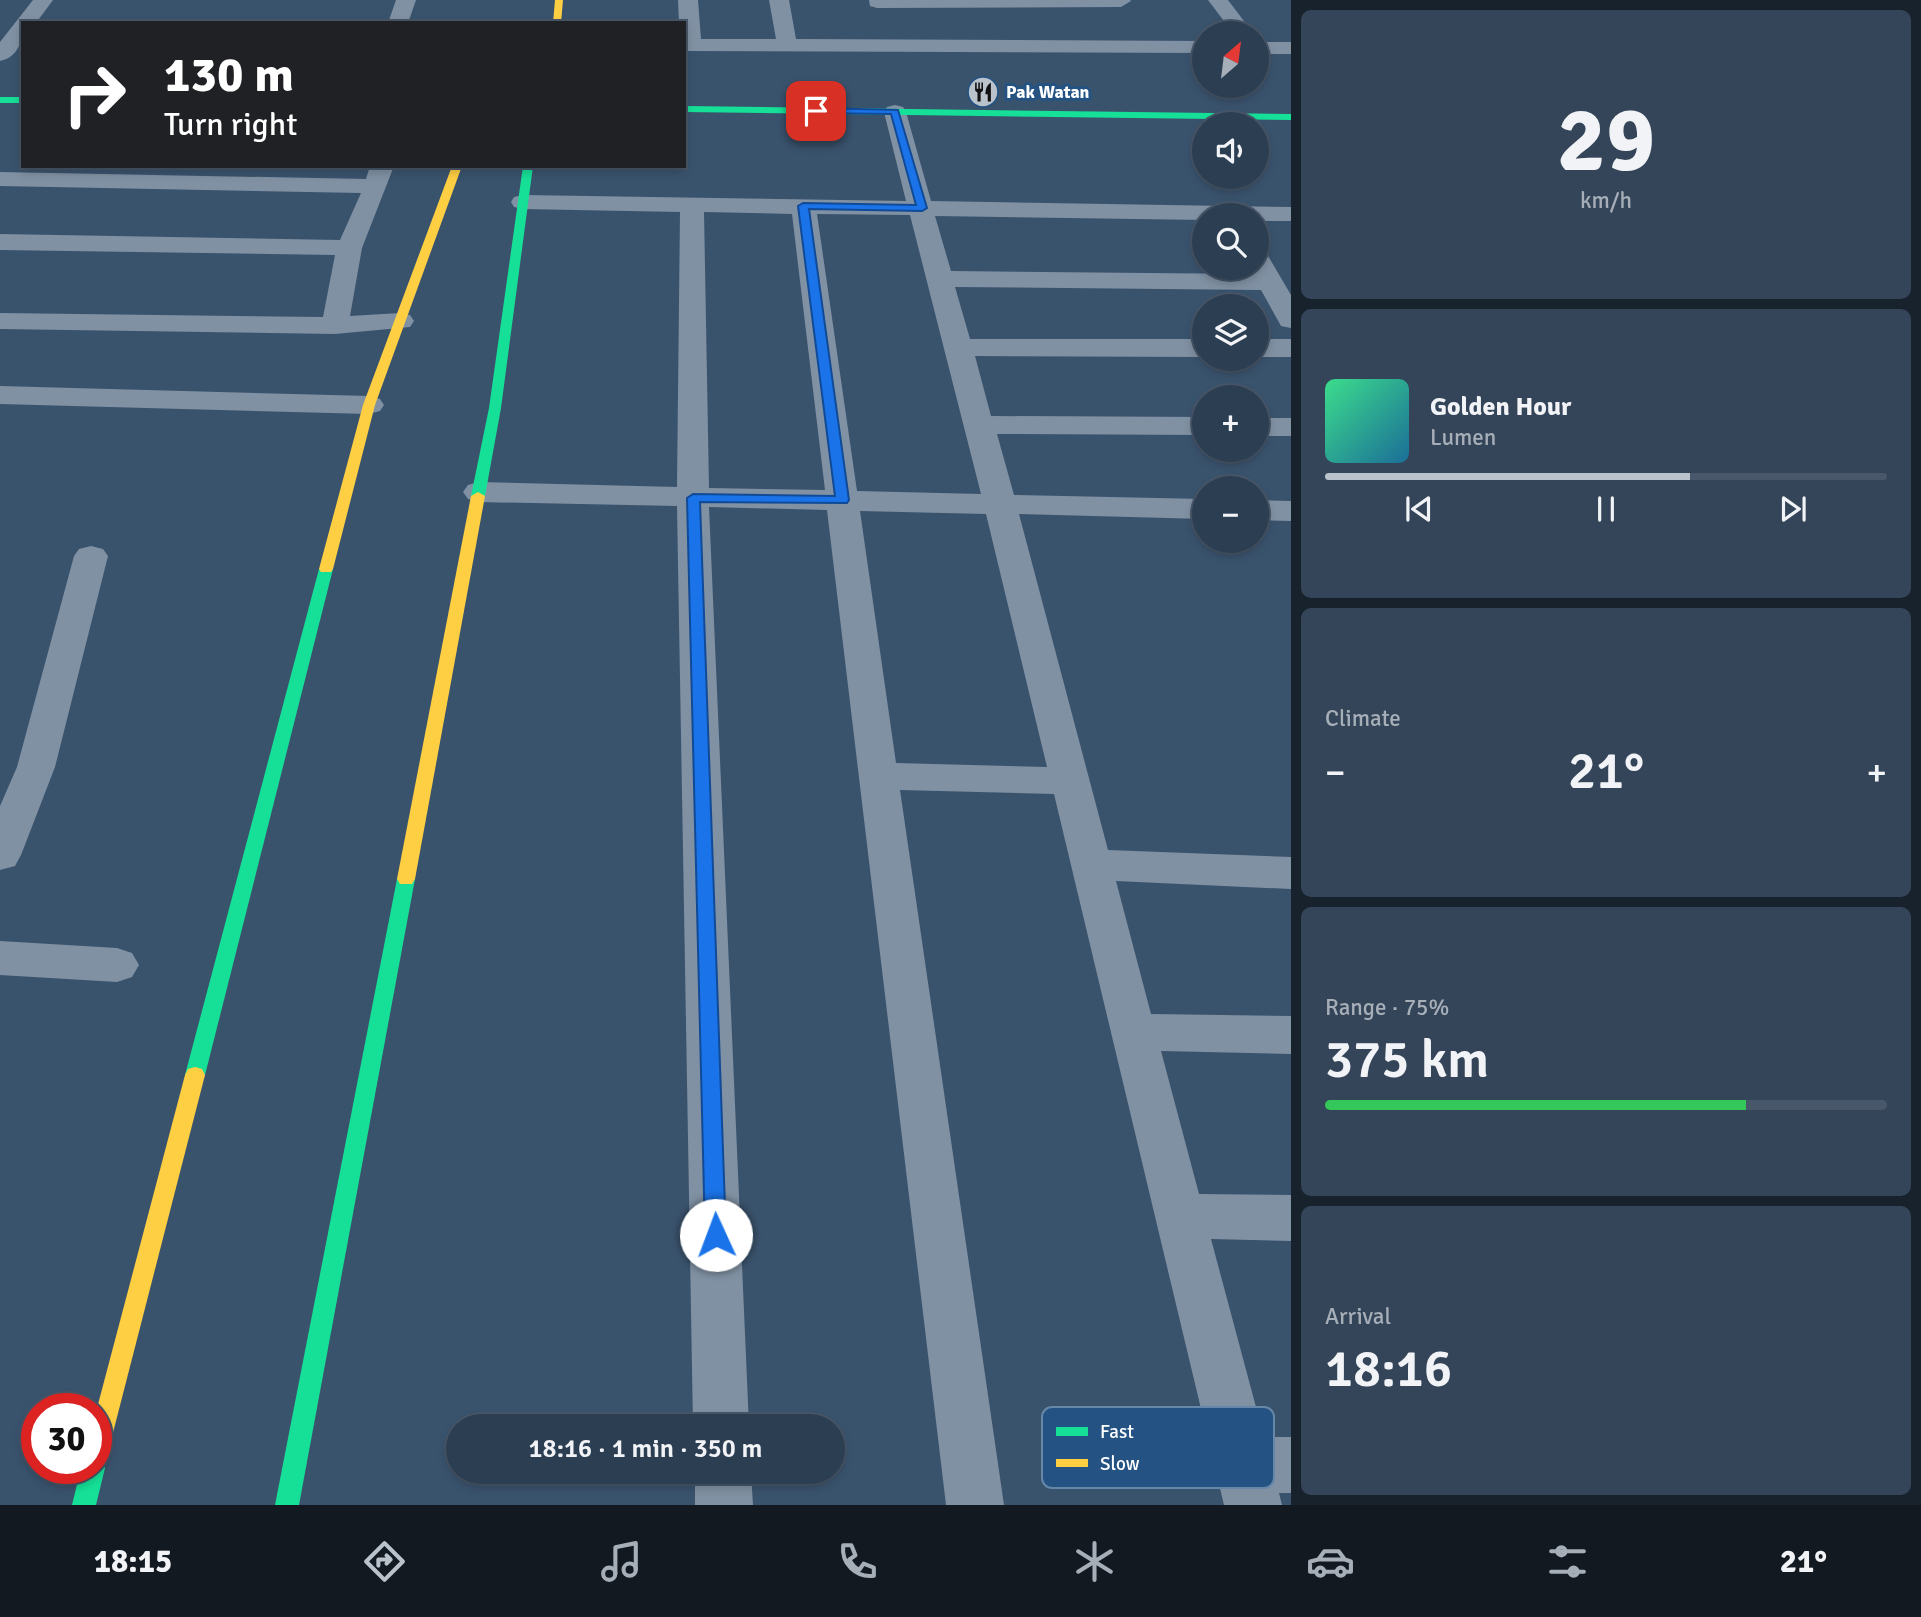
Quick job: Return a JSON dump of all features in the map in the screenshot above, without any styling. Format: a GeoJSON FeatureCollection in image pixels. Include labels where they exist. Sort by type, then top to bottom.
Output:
{"type":"FeatureCollection","features":[{"type":"Feature","properties":{"kind":"main road"},"geometry":{"type":"LineString","coordinates":[[557,21],[559,0]]}},
{"type":"Feature","properties":{"kind":"main road"},"geometry":{"type":"LineString","coordinates":[[0,100],[21,100]]}},
{"type":"Feature","properties":{"kind":"main road"},"geometry":{"type":"LineString","coordinates":[[686,109],[1291,117]]}},
{"type":"Feature","properties":{"kind":"main road"},"geometry":{"type":"LineString","coordinates":[[0,111],[21,111]]}},
{"type":"Feature","properties":{"kind":"main road"},"geometry":{"type":"LineString","coordinates":[[112,1394],[369,405],[456,168]]}},
{"type":"Feature","properties":{"kind":"main road"},"geometry":{"type":"LineString","coordinates":[[288,1505],[495,408],[528,168]]}},
{"type":"Feature","properties":{"kind":"main road"},"geometry":{"type":"LineString","coordinates":[[84,1505],[89,1484]]}},
{"type":"Feature","properties":{"kind":"street"},"geometry":{"type":"LineString","coordinates":[[27,21],[43,0]]}},
{"type":"Feature","properties":{"kind":"street"},"geometry":{"type":"LineString","coordinates":[[399,21],[406,0]]}},
{"type":"Feature","properties":{"kind":"street"},"geometry":{"type":"LineString","coordinates":[[688,0],[687,45],[1192,47]]}},
{"type":"Feature","properties":{"kind":"street"},"geometry":{"type":"LineString","coordinates":[[779,0],[786,46]]}},
{"type":"Feature","properties":{"kind":"street"},"geometry":{"type":"LineString","coordinates":[[1217,0],[1234,21]]}},
{"type":"Feature","properties":{"kind":"street"},"geometry":{"type":"LineString","coordinates":[[889,46],[877,1],[1126,9],[1150,47]]}},
{"type":"Feature","properties":{"kind":"street"},"geometry":{"type":"LineString","coordinates":[[1269,48],[1291,48]]}},
{"type":"Feature","properties":{"kind":"street"},"geometry":{"type":"LineString","coordinates":[[895,112],[1000,505],[1180,1216],[1240,1407]]}},
{"type":"Feature","properties":{"kind":"street"},"geometry":{"type":"LineString","coordinates":[[0,180],[379,176],[349,248],[335,326]]}},
{"type":"Feature","properties":{"kind":"street"},"geometry":{"type":"LineString","coordinates":[[523,202],[1192,213]]}},
{"type":"Feature","properties":{"kind":"street"},"geometry":{"type":"LineString","coordinates":[[692,204],[693,498],[722,1414]]}},
{"type":"Feature","properties":{"kind":"street"},"geometry":{"type":"LineString","coordinates":[[803,206],[975,1505]]}},
{"type":"Feature","properties":{"kind":"street"},"geometry":{"type":"LineString","coordinates":[[1269,214],[1291,214]]}},
{"type":"Feature","properties":{"kind":"street"},"geometry":{"type":"LineString","coordinates":[[0,242],[349,248]]}},
{"type":"Feature","properties":{"kind":"street"},"geometry":{"type":"LineString","coordinates":[[940,279],[1270,282],[1291,320]]}},
{"type":"Feature","properties":{"kind":"street"},"geometry":{"type":"LineString","coordinates":[[0,321],[335,326],[400,321]]}},
{"type":"Feature","properties":{"kind":"street"},"geometry":{"type":"LineString","coordinates":[[958,346],[1192,348]]}},
{"type":"Feature","properties":{"kind":"street"},"geometry":{"type":"LineString","coordinates":[[1269,348],[1291,348]]}},
{"type":"Feature","properties":{"kind":"street"},"geometry":{"type":"LineString","coordinates":[[0,395],[369,405]]}},
{"type":"Feature","properties":{"kind":"street"},"geometry":{"type":"LineString","coordinates":[[979,425],[1192,426]]}},
{"type":"Feature","properties":{"kind":"street"},"geometry":{"type":"LineString","coordinates":[[1269,426],[1291,427]]}},
{"type":"Feature","properties":{"kind":"street"},"geometry":{"type":"LineString","coordinates":[[479,492],[1192,509]]}},
{"type":"Feature","properties":{"kind":"street"},"geometry":{"type":"LineString","coordinates":[[1269,510],[1291,511]]}},
{"type":"Feature","properties":{"kind":"street"},"geometry":{"type":"LineString","coordinates":[[0,855],[36,767],[92,556]]}},
{"type":"Feature","properties":{"kind":"street"},"geometry":{"type":"LineString","coordinates":[[878,776],[1069,781]]}},
{"type":"Feature","properties":{"kind":"street"},"geometry":{"type":"LineString","coordinates":[[1091,866],[1291,873]]}},
{"type":"Feature","properties":{"kind":"street"},"geometry":{"type":"LineString","coordinates":[[0,958],[117,965]]}},
{"type":"Feature","properties":{"kind":"street"},"geometry":{"type":"LineString","coordinates":[[1133,1032],[1291,1035]]}},
{"type":"Feature","properties":{"kind":"street"},"geometry":{"type":"LineString","coordinates":[[1180,1216],[1291,1218]]}},
{"type":"Feature","properties":{"kind":"street"},"geometry":{"type":"LineString","coordinates":[[723,1484],[724,1505]]}},
{"type":"Feature","properties":{"kind":"traffic: fast"},"geometry":{"type":"LineString","coordinates":[[0,100],[21,100]]}},
{"type":"Feature","properties":{"kind":"traffic: fast"},"geometry":{"type":"LineString","coordinates":[[686,109],[1291,117]]}},
{"type":"Feature","properties":{"kind":"traffic: fast"},"geometry":{"type":"LineString","coordinates":[[478,496],[495,408],[528,168]]}},
{"type":"Feature","properties":{"kind":"traffic: fast"},"geometry":{"type":"LineString","coordinates":[[195,1075],[326,569]]}},
{"type":"Feature","properties":{"kind":"traffic: fast"},"geometry":{"type":"LineString","coordinates":[[287,1505],[406,879]]}},
{"type":"Feature","properties":{"kind":"traffic: fast"},"geometry":{"type":"LineString","coordinates":[[84,1505],[89,1484]]}},
{"type":"Feature","properties":{"kind":"traffic: slow"},"geometry":{"type":"LineString","coordinates":[[557,21],[559,0]]}},
{"type":"Feature","properties":{"kind":"traffic: slow"},"geometry":{"type":"LineString","coordinates":[[326,569],[369,405],[456,168]]}},
{"type":"Feature","properties":{"kind":"traffic: slow"},"geometry":{"type":"LineString","coordinates":[[406,879],[478,496]]}},
{"type":"Feature","properties":{"kind":"traffic: slow"},"geometry":{"type":"LineString","coordinates":[[112,1394],[195,1075]]}},
{"type":"Feature","properties":{"kind":"place","name":"Pak Watan"},"geometry":{"type":"Point","coordinates":[983,92]}},
{"type":"Feature","properties":{"kind":"route"},"geometry":{"type":"LineString","coordinates":[[716,1235],[693,498],[842,500],[803,206],[922,208],[895,112],[816,111]]}}]}
